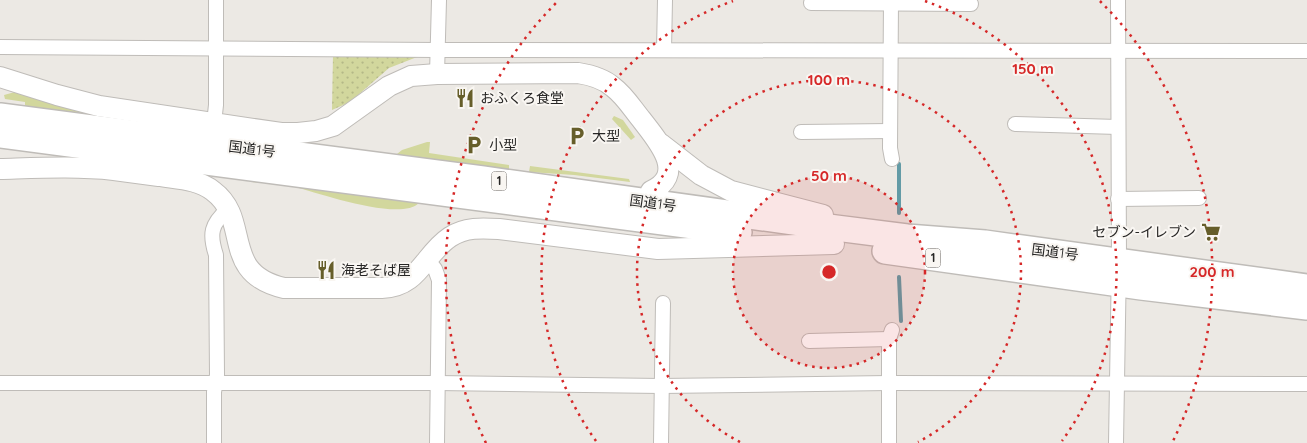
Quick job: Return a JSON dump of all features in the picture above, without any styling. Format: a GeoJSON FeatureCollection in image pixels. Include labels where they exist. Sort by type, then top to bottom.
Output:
{"type":"FeatureCollection","features":[{"type":"Feature","properties":{"kind":"highway","name":"国道1号"},"geometry":{"type":"LineString","coordinates":[[7,126],[483,179],[898,236],[985,242],[1119,272],[1307,307]]}},
{"type":"Feature","properties":{"kind":"highway","name":"国道1号"},"geometry":{"type":"LineString","coordinates":[[7,126],[670,223],[834,244],[1119,272],[1307,287]]}},
{"type":"Feature","properties":{"kind":"street"},"geometry":{"type":"LineString","coordinates":[[214,123],[216,105],[216,0]]}},
{"type":"Feature","properties":{"kind":"street"},"geometry":{"type":"LineString","coordinates":[[438,74],[439,0]]}},
{"type":"Feature","properties":{"kind":"street"},"geometry":{"type":"LineString","coordinates":[[664,50],[665,0]]}},
{"type":"Feature","properties":{"kind":"street"},"geometry":{"type":"LineString","coordinates":[[1116,443],[1119,272],[1118,0]]}},
{"type":"Feature","properties":{"kind":"street"},"geometry":{"type":"LineString","coordinates":[[811,3],[892,2],[971,4]]}},
{"type":"Feature","properties":{"kind":"street"},"geometry":{"type":"LineString","coordinates":[[892,2],[890,132],[892,159]]}},
{"type":"Feature","properties":{"kind":"street"},"geometry":{"type":"LineString","coordinates":[[0,47],[437,50],[1307,51]]}},
{"type":"Feature","properties":{"kind":"street"},"geometry":{"type":"LineString","coordinates":[[0,77],[99,106],[281,133],[298,133],[334,126],[389,86],[403,79],[422,74],[578,73],[591,75],[614,87],[625,98],[659,143],[666,156],[669,170],[664,183],[651,191]]}},
{"type":"Feature","properties":{"kind":"street"},"geometry":{"type":"LineString","coordinates":[[1015,124],[1118,127]]}},
{"type":"Feature","properties":{"kind":"street"},"geometry":{"type":"LineString","coordinates":[[801,132],[890,132]]}},
{"type":"Feature","properties":{"kind":"street"},"geometry":{"type":"LineString","coordinates":[[659,143],[701,176],[723,187],[748,196],[823,216]]}},
{"type":"Feature","properties":{"kind":"street"},"geometry":{"type":"LineString","coordinates":[[0,170],[66,168],[113,170],[186,180],[200,184],[213,190],[228,209],[244,262],[251,272],[272,285],[284,288],[389,288],[408,281],[442,243],[450,237],[459,232],[486,228],[658,249],[834,244]]}},
{"type":"Feature","properties":{"kind":"street"},"geometry":{"type":"LineString","coordinates":[[483,179],[578,182],[651,191],[900,226],[985,242]]}},
{"type":"Feature","properties":{"kind":"street"},"geometry":{"type":"LineString","coordinates":[[1118,199],[1199,198]]}},
{"type":"Feature","properties":{"kind":"street"},"geometry":{"type":"LineString","coordinates":[[214,443],[216,255],[212,242],[212,233],[217,220],[228,209]]}},
{"type":"Feature","properties":{"kind":"street"},"geometry":{"type":"LineString","coordinates":[[639,247],[666,241],[672,234],[670,223]]}},
{"type":"Feature","properties":{"kind":"street"},"geometry":{"type":"LineString","coordinates":[[428,260],[435,269],[439,280],[437,443]]}},
{"type":"Feature","properties":{"kind":"street"},"geometry":{"type":"LineString","coordinates":[[661,443],[663,303]]}},
{"type":"Feature","properties":{"kind":"street"},"geometry":{"type":"LineString","coordinates":[[809,341],[890,335],[889,443]]}},
{"type":"Feature","properties":{"kind":"street"},"geometry":{"type":"LineString","coordinates":[[0,382],[437,383],[661,386],[889,383],[1307,384]]}},
{"type":"Feature","properties":{"kind":"green space"},"geometry":{"type":"Polygon","coordinates":[[[333,55],[415,55],[417,57],[389,68],[350,102],[332,110],[333,55]]]}},
{"type":"Feature","properties":{"kind":"green space"},"geometry":{"type":"Polygon","coordinates":[[[15,92],[211,131],[25,106],[25,102],[5,99],[4,95],[15,92]]]}},
{"type":"Feature","properties":{"kind":"green space"},"geometry":{"type":"Polygon","coordinates":[[[614,116],[623,120],[635,137],[631,140],[612,119],[614,116]]]}},
{"type":"Feature","properties":{"kind":"green space"},"geometry":{"type":"Polygon","coordinates":[[[430,142],[429,153],[509,165],[509,170],[409,158],[397,154],[402,150],[430,142]]]}},
{"type":"Feature","properties":{"kind":"green space"},"geometry":{"type":"Polygon","coordinates":[[[530,166],[629,179],[630,182],[529,172],[530,166]]]}},
{"type":"Feature","properties":{"kind":"green space"},"geometry":{"type":"Polygon","coordinates":[[[253,176],[419,200],[419,203],[409,208],[378,208],[340,200],[295,187],[252,182],[253,176]]]}},
{"type":"Feature","properties":{"kind":"waterway"},"geometry":{"type":"LineString","coordinates":[[899,164],[899,213]]}},
{"type":"Feature","properties":{"kind":"waterway"},"geometry":{"type":"LineString","coordinates":[[899,277],[901,321]]}},
{"type":"Feature","properties":{"kind":"place","name":"おふくろ食堂"},"geometry":{"type":"Point","coordinates":[465,98]}},
{"type":"Feature","properties":{"kind":"place","name":"大型"},"geometry":{"type":"Point","coordinates":[577,136]}},
{"type":"Feature","properties":{"kind":"place","name":"小型"},"geometry":{"type":"Point","coordinates":[474,145]}},
{"type":"Feature","properties":{"kind":"place","name":"セブン-イレブン"},"geometry":{"type":"Point","coordinates":[1211,232]}},
{"type":"Feature","properties":{"kind":"place","name":"海老そば屋"},"geometry":{"type":"Point","coordinates":[326,270]}}]}
